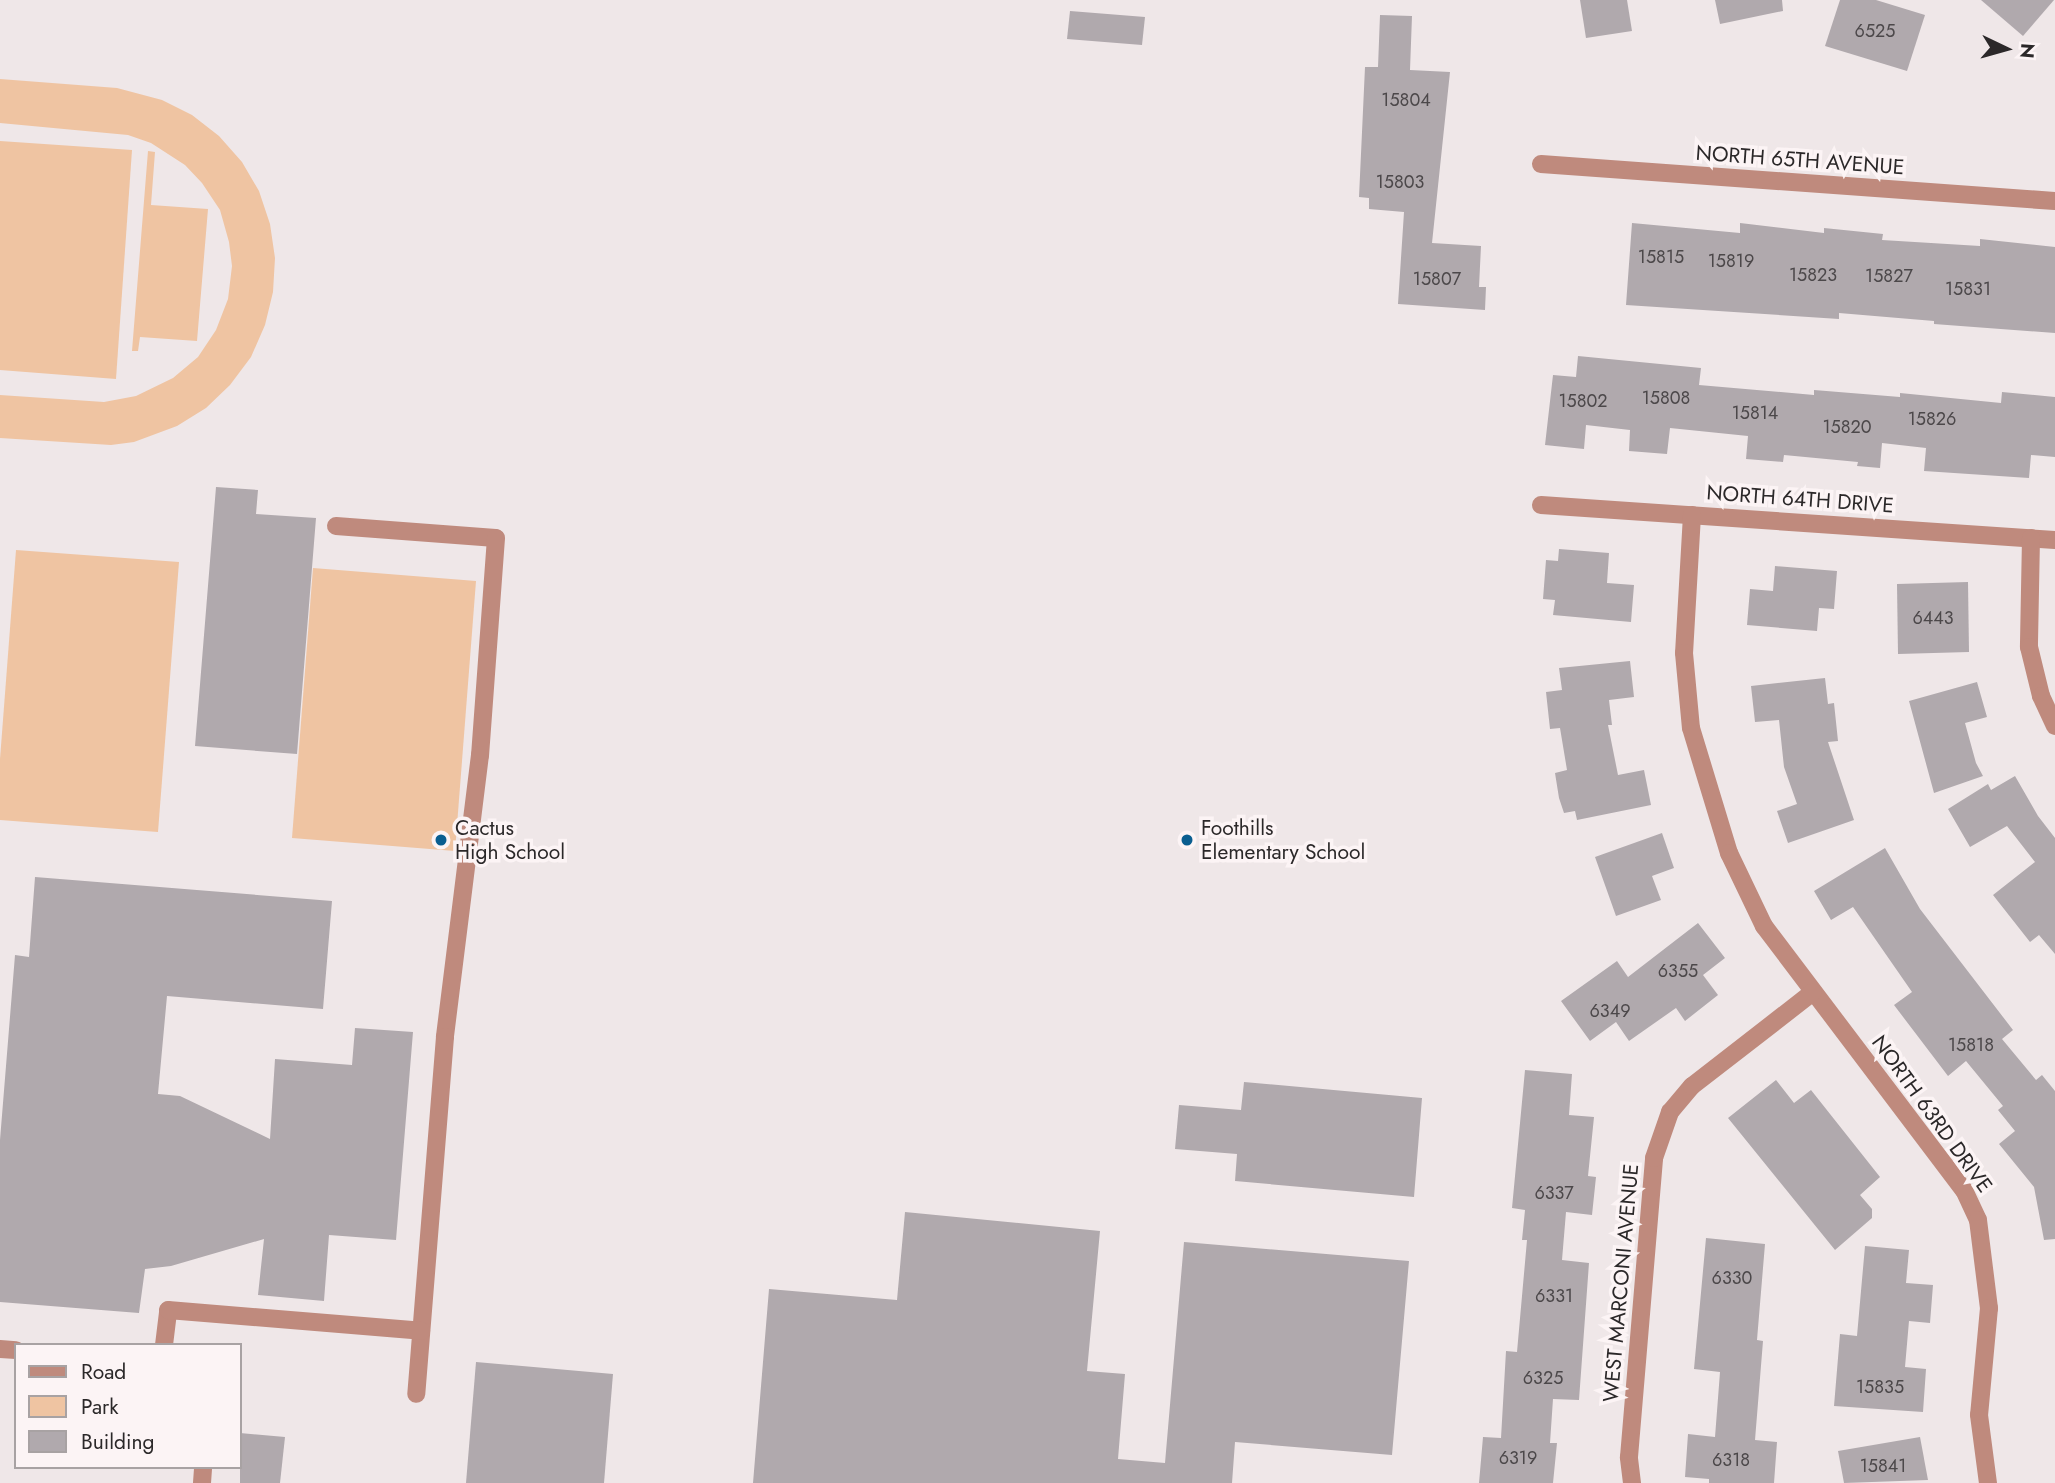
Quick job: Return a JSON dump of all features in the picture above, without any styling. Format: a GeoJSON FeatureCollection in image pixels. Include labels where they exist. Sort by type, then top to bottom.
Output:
{"type":"FeatureCollection","features":[{"type":"Feature","properties":{"kind":"street","name":"NORTH 65TH AVENUE"},"geometry":{"type":"LineString","coordinates":[[1541,164],[2055,201]]}},
{"type":"Feature","properties":{"kind":"street","name":"NORTH 64TH DRIVE"},"geometry":{"type":"LineString","coordinates":[[1541,505],[2055,540]]}},
{"type":"Feature","properties":{"kind":"street"},"geometry":{"type":"LineString","coordinates":[[1692,515],[1684,653],[1691,728],[1729,853],[1764,926],[1813,992]]}},
{"type":"Feature","properties":{"kind":"street"},"geometry":{"type":"LineString","coordinates":[[336,526],[496,538],[480,755],[445,1037],[416,1394]]}},
{"type":"Feature","properties":{"kind":"street"},"geometry":{"type":"LineString","coordinates":[[2031,538],[2029,647],[2041,696],[2055,726]]}},
{"type":"Feature","properties":{"kind":"street","name":"WEST MARCONI AVENUE"},"geometry":{"type":"LineString","coordinates":[[1632,1483],[1629,1457],[1654,1158],[1670,1112],[1692,1086],[1813,992]]}},
{"type":"Feature","properties":{"kind":"street","name":"NORTH 63RD DRIVE"},"geometry":{"type":"LineString","coordinates":[[1813,992],[1964,1190],[1978,1220],[1989,1308],[1979,1415],[1988,1483]]}},
{"type":"Feature","properties":{"kind":"street"},"geometry":{"type":"LineString","coordinates":[[164,1343],[168,1310],[421,1331]]}},
{"type":"Feature","properties":{"kind":"green space"},"geometry":{"type":"Polygon","coordinates":[[[0,79],[117,88],[162,100],[192,115],[219,136],[242,162],[259,191],[270,224],[275,258],[273,292],[265,325],[251,357],[230,385],[206,408],[177,426],[134,442],[111,445],[0,438],[0,395],[104,402],[136,396],[173,378],[198,357],[216,330],[228,299],[232,266],[220,210],[202,183],[185,165],[151,143],[128,135],[0,123],[0,79]]]}},
{"type":"Feature","properties":{"kind":"green space"},"geometry":{"type":"Polygon","coordinates":[[[0,141],[132,150],[116,379],[0,370],[0,141]]]}},
{"type":"Feature","properties":{"kind":"green space"},"geometry":{"type":"Polygon","coordinates":[[[148,151],[155,152],[151,205],[208,209],[197,341],[140,337],[138,351],[132,351],[148,151]]]}},
{"type":"Feature","properties":{"kind":"green space"},"geometry":{"type":"Polygon","coordinates":[[[16,550],[179,562],[158,832],[0,820],[0,759],[16,550]]]}},
{"type":"Feature","properties":{"kind":"green space"},"geometry":{"type":"Polygon","coordinates":[[[313,568],[476,581],[455,851],[292,838],[313,568]]]}},
{"type":"Feature","properties":{"kind":"building"},"geometry":{"type":"Polygon","coordinates":[[[1580,0],[1627,0],[1632,31],[1586,38],[1580,0]]]}},
{"type":"Feature","properties":{"kind":"building"},"geometry":{"type":"Polygon","coordinates":[[[1715,0],[1782,0],[1783,11],[1720,24],[1715,0]]]}},
{"type":"Feature","properties":{"kind":"building"},"geometry":{"type":"Polygon","coordinates":[[[1840,0],[1876,0],[1925,15],[1907,71],[1825,46],[1840,0]]]}},
{"type":"Feature","properties":{"kind":"building"},"geometry":{"type":"Polygon","coordinates":[[[1981,0],[2054,0],[2023,36],[1981,0]]]}},
{"type":"Feature","properties":{"kind":"building"},"geometry":{"type":"Polygon","coordinates":[[[1070,11],[1145,17],[1142,45],[1067,39],[1070,11]]]}},
{"type":"Feature","properties":{"kind":"building"},"geometry":{"type":"Polygon","coordinates":[[[1380,15],[1412,16],[1410,70],[1450,72],[1432,243],[1481,246],[1479,287],[1486,287],[1485,310],[1398,304],[1404,212],[1369,209],[1369,198],[1359,197],[1365,67],[1378,67],[1380,15]]]}},
{"type":"Feature","properties":{"kind":"building"},"geometry":{"type":"Polygon","coordinates":[[[1632,223],[1740,233],[1740,223],[1824,233],[1824,228],[1883,234],[1882,240],[1980,246],[1980,239],[2055,247],[2055,333],[1934,324],[1934,321],[1839,313],[1839,319],[1626,305],[1632,223]]]}},
{"type":"Feature","properties":{"kind":"building"},"geometry":{"type":"Polygon","coordinates":[[[1578,356],[1701,368],[1699,385],[1814,395],[1814,390],[1900,397],[1900,393],[2001,403],[2002,392],[2055,397],[2055,457],[2031,455],[2029,478],[1924,471],[1926,448],[1882,443],[1880,468],[1857,466],[1858,462],[1784,455],[1783,462],[1746,459],[1748,436],[1670,428],[1667,454],[1629,451],[1630,430],[1586,425],[1584,449],[1545,445],[1553,375],[1576,377],[1578,356]]]}},
{"type":"Feature","properties":{"kind":"building"},"geometry":{"type":"Polygon","coordinates":[[[216,487],[258,490],[256,514],[316,518],[297,754],[195,746],[216,487]]]}},
{"type":"Feature","properties":{"kind":"building"},"geometry":{"type":"Polygon","coordinates":[[[1559,549],[1609,553],[1607,583],[1634,585],[1631,622],[1553,615],[1555,600],[1543,599],[1546,560],[1558,561],[1559,549]]]}},
{"type":"Feature","properties":{"kind":"building"},"geometry":{"type":"Polygon","coordinates":[[[1775,566],[1837,571],[1834,609],[1819,608],[1817,631],[1747,625],[1750,589],[1773,591],[1775,566]]]}},
{"type":"Feature","properties":{"kind":"building"},"geometry":{"type":"Polygon","coordinates":[[[1968,582],[1969,652],[1898,654],[1897,584],[1968,582]]]}},
{"type":"Feature","properties":{"kind":"building"},"geometry":{"type":"Polygon","coordinates":[[[1630,661],[1634,697],[1609,700],[1612,725],[1608,725],[1618,775],[1644,770],[1651,805],[1577,820],[1575,811],[1564,813],[1559,798],[1555,773],[1567,770],[1560,728],[1550,729],[1546,692],[1562,690],[1559,668],[1630,661]]]}},
{"type":"Feature","properties":{"kind":"building"},"geometry":{"type":"Polygon","coordinates":[[[1825,678],[1828,704],[1834,703],[1838,741],[1828,742],[1854,820],[1788,843],[1777,811],[1797,804],[1784,767],[1779,720],[1755,722],[1751,686],[1825,678]]]}},
{"type":"Feature","properties":{"kind":"building"},"geometry":{"type":"Polygon","coordinates":[[[1977,682],[1987,717],[1965,723],[1976,763],[1983,776],[1934,793],[1909,701],[1977,682]]]}},
{"type":"Feature","properties":{"kind":"building"},"geometry":{"type":"Polygon","coordinates":[[[2015,776],[2038,816],[2055,838],[2055,954],[2039,935],[2030,942],[1993,895],[2035,862],[2007,826],[1970,847],[1948,809],[1988,784],[1991,790],[2015,776]]]}},
{"type":"Feature","properties":{"kind":"building"},"geometry":{"type":"Polygon","coordinates":[[[1662,833],[1674,868],[1652,876],[1661,900],[1616,916],[1595,857],[1662,833]]]}},
{"type":"Feature","properties":{"kind":"building"},"geometry":{"type":"Polygon","coordinates":[[[1885,848],[1920,909],[2013,1030],[2002,1039],[2036,1080],[2042,1075],[2055,1091],[2055,1239],[2044,1240],[2034,1187],[1999,1144],[2015,1131],[1998,1110],[2003,1106],[1966,1061],[1948,1076],[1894,1005],[1912,992],[1853,907],[1831,920],[1814,891],[1885,848]]]}},
{"type":"Feature","properties":{"kind":"building"},"geometry":{"type":"Polygon","coordinates":[[[35,877],[332,901],[323,1009],[167,996],[158,1094],[180,1096],[270,1139],[275,1059],[352,1065],[355,1028],[413,1032],[396,1240],[329,1235],[324,1301],[258,1295],[264,1239],[171,1266],[145,1269],[139,1313],[0,1302],[0,1140],[15,955],[29,957],[35,877]]]}},
{"type":"Feature","properties":{"kind":"building"},"geometry":{"type":"Polygon","coordinates":[[[1698,923],[1725,958],[1703,975],[1718,995],[1685,1021],[1676,1008],[1629,1041],[1616,1022],[1590,1041],[1561,1001],[1617,961],[1628,977],[1698,923]]]}},
{"type":"Feature","properties":{"kind":"building"},"geometry":{"type":"Polygon","coordinates":[[[1525,1070],[1572,1074],[1569,1115],[1594,1117],[1588,1176],[1596,1177],[1592,1215],[1566,1212],[1562,1260],[1589,1263],[1579,1400],[1553,1399],[1550,1443],[1557,1443],[1553,1483],[1479,1483],[1483,1437],[1501,1438],[1506,1351],[1517,1352],[1527,1240],[1522,1240],[1525,1210],[1512,1208],[1525,1070]]]}},
{"type":"Feature","properties":{"kind":"building"},"geometry":{"type":"Polygon","coordinates":[[[1776,1080],[1794,1103],[1811,1090],[1880,1177],[1860,1195],[1872,1209],[1872,1218],[1835,1250],[1728,1118],[1776,1080]]]}},
{"type":"Feature","properties":{"kind":"building"},"geometry":{"type":"Polygon","coordinates":[[[1244,1082],[1422,1098],[1414,1197],[1235,1181],[1237,1154],[1175,1149],[1179,1105],[1241,1110],[1244,1082]]]}},
{"type":"Feature","properties":{"kind":"building"},"geometry":{"type":"Polygon","coordinates":[[[905,1212],[1100,1231],[1087,1371],[1125,1374],[1118,1459],[1165,1463],[1184,1242],[1409,1261],[1392,1455],[1235,1442],[1232,1483],[753,1483],[769,1289],[897,1300],[905,1212]]]}},
{"type":"Feature","properties":{"kind":"building"},"geometry":{"type":"Polygon","coordinates":[[[1706,1238],[1765,1244],[1757,1340],[1763,1341],[1755,1440],[1777,1442],[1774,1483],[1709,1483],[1709,1479],[1685,1477],[1688,1434],[1715,1437],[1720,1372],[1694,1369],[1706,1238]]]}},
{"type":"Feature","properties":{"kind":"building"},"geometry":{"type":"Polygon","coordinates":[[[1865,1246],[1909,1250],[1906,1283],[1933,1285],[1930,1323],[1909,1321],[1905,1367],[1926,1369],[1923,1412],[1834,1406],[1840,1334],[1857,1336],[1865,1246]]]}},
{"type":"Feature","properties":{"kind":"building"},"geometry":{"type":"Polygon","coordinates":[[[476,1362],[613,1374],[604,1483],[466,1483],[476,1362]]]}},
{"type":"Feature","properties":{"kind":"building"},"geometry":{"type":"Polygon","coordinates":[[[242,1433],[285,1437],[280,1483],[240,1483],[242,1433]]]}},
{"type":"Feature","properties":{"kind":"building"},"geometry":{"type":"Polygon","coordinates":[[[1920,1437],[1928,1480],[1844,1483],[1838,1451],[1920,1437]]]}},
{"type":"Feature","properties":{"kind":"place","name":"Cactus High School"},"geometry":{"type":"Point","coordinates":[441,840]}},
{"type":"Feature","properties":{"kind":"place","name":"Foothills Elementary School"},"geometry":{"type":"Point","coordinates":[1187,840]}}]}
